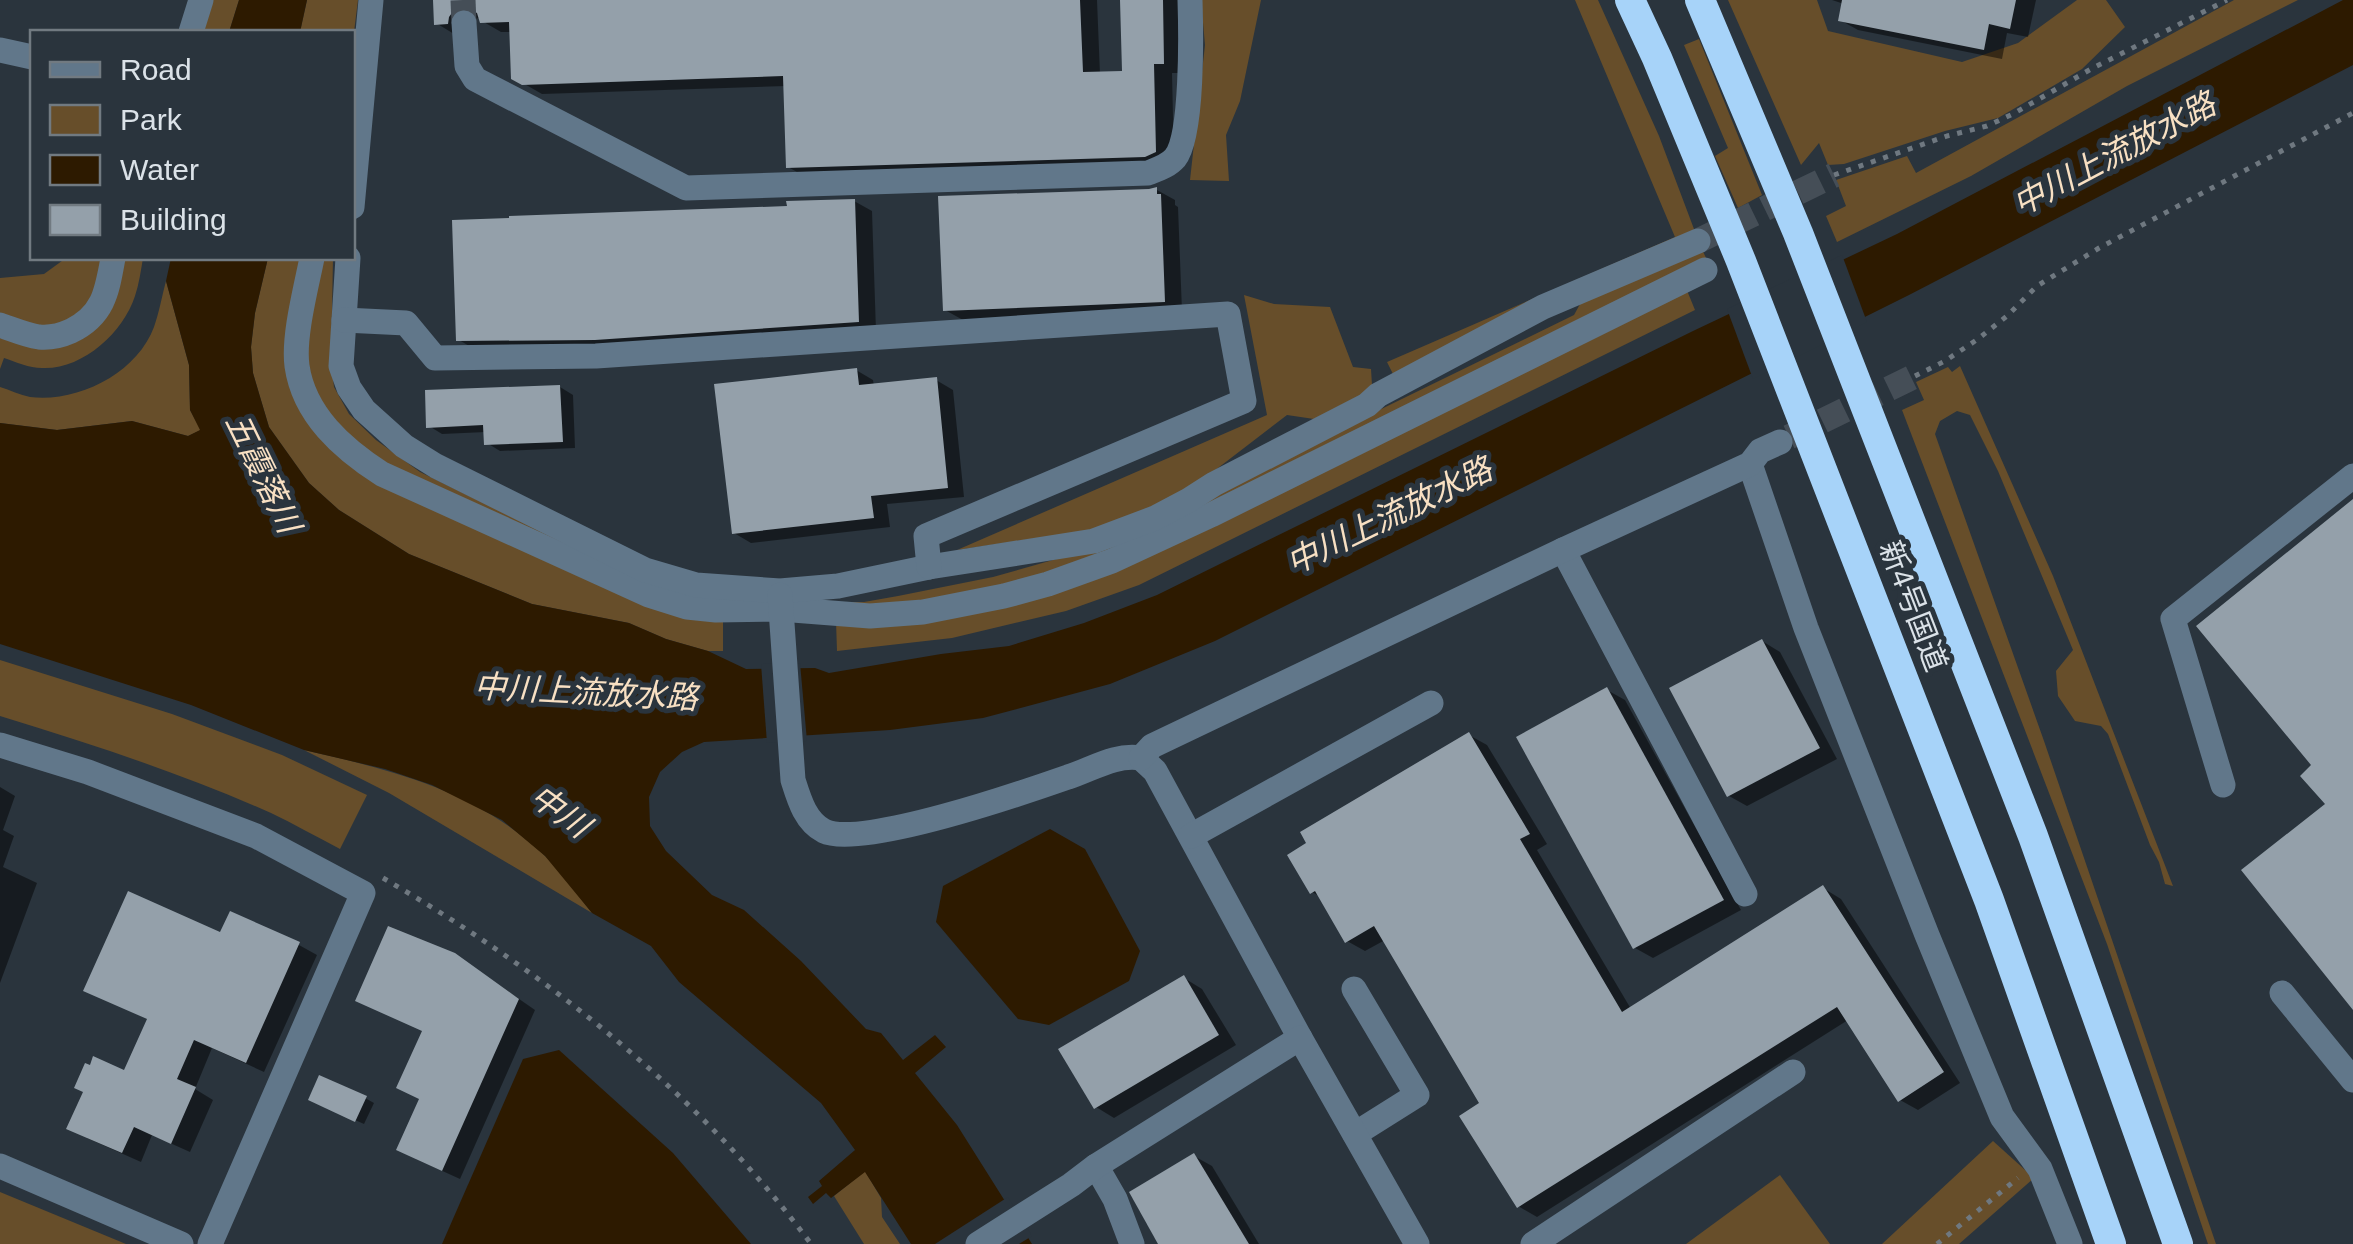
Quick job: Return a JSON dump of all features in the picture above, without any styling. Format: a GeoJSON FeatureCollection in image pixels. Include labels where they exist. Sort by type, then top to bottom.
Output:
{"type":"FeatureCollection","features":[{"type":"Feature","properties":{"kind":"highway","name":"新4号国道"},"geometry":{"type":"LineString","coordinates":[[1630,0],[1741,262],[1990,900],[2110,1244]]}},
{"type":"Feature","properties":{"kind":"highway","name":"新4号国道"},"geometry":{"type":"LineString","coordinates":[[1700,0],[1798,233],[2033,836],[2178,1244]]}},
{"type":"Feature","properties":{"kind":"street"},"geometry":{"type":"LineString","coordinates":[[191,30],[201,0]]}},
{"type":"Feature","properties":{"kind":"street"},"geometry":{"type":"LineString","coordinates":[[355,176],[372,0]]}},
{"type":"Feature","properties":{"kind":"street"},"geometry":{"type":"LineString","coordinates":[[464,23],[467,66],[475,79],[686,188],[1148,173],[1177,156],[1184,140],[1192,56],[1190,0]]}},
{"type":"Feature","properties":{"kind":"street"},"geometry":{"type":"LineString","coordinates":[[0,50],[30,56]]}},
{"type":"Feature","properties":{"kind":"street"},"geometry":{"type":"LineString","coordinates":[[312,260],[297,364],[304,391],[320,421],[351,454],[382,474],[649,595],[716,610],[780,606],[838,586],[1094,541],[1140,524],[1543,308],[1698,241]]}},
{"type":"Feature","properties":{"kind":"street"},"geometry":{"type":"LineString","coordinates":[[1588,328],[1662,257]]}},
{"type":"Feature","properties":{"kind":"street"},"geometry":{"type":"LineString","coordinates":[[0,325],[40,337],[63,334],[85,324],[96,314],[107,290],[113,260]]}},
{"type":"Feature","properties":{"kind":"street"},"geometry":{"type":"LineString","coordinates":[[348,260],[340,366],[348,388],[364,410],[404,446],[646,570],[780,606],[870,616],[923,612],[1004,596],[1112,562],[1705,270]]}},
{"type":"Feature","properties":{"kind":"street"},"geometry":{"type":"LineString","coordinates":[[344,320],[406,323],[436,358],[596,356],[1228,314],[1244,401],[926,536],[929,567]]}},
{"type":"Feature","properties":{"kind":"street"},"geometry":{"type":"LineString","coordinates":[[1141,758],[1152,746],[1750,464],[1760,452],[1780,442]]}},
{"type":"Feature","properties":{"kind":"street"},"geometry":{"type":"LineString","coordinates":[[1750,464],[1806,628],[1927,936],[2002,1117],[2036,1163],[2070,1244]]}},
{"type":"Feature","properties":{"kind":"street"},"geometry":{"type":"LineString","coordinates":[[2224,785],[2174,619],[2353,476]]}},
{"type":"Feature","properties":{"kind":"street"},"geometry":{"type":"LineString","coordinates":[[1563,550],[1745,894]]}},
{"type":"Feature","properties":{"kind":"street"},"geometry":{"type":"LineString","coordinates":[[780,606],[793,780],[803,808],[825,831],[860,835],[978,807],[1128,756],[1141,758],[1155,771],[1417,1244]]}},
{"type":"Feature","properties":{"kind":"street"},"geometry":{"type":"LineString","coordinates":[[1191,836],[1431,703]]}},
{"type":"Feature","properties":{"kind":"street"},"geometry":{"type":"LineString","coordinates":[[0,745],[88,772],[256,836],[362,893],[210,1244]]}},
{"type":"Feature","properties":{"kind":"street"},"geometry":{"type":"LineString","coordinates":[[1354,989],[1418,1096],[1355,1134]]}},
{"type":"Feature","properties":{"kind":"street"},"geometry":{"type":"LineString","coordinates":[[2282,993],[2353,1080]]}},
{"type":"Feature","properties":{"kind":"street"},"geometry":{"type":"LineString","coordinates":[[978,1244],[1300,1038]]}},
{"type":"Feature","properties":{"kind":"street"},"geometry":{"type":"LineString","coordinates":[[1532,1244],[1793,1072]]}},
{"type":"Feature","properties":{"kind":"street"},"geometry":{"type":"LineString","coordinates":[[0,1166],[181,1244]]}},
{"type":"Feature","properties":{"kind":"street"},"geometry":{"type":"LineString","coordinates":[[1096,1166],[1115,1199],[1132,1244]]}},
{"type":"Feature","properties":{"kind":"path"},"geometry":{"type":"LineString","coordinates":[[1834,175],[1988,126],[2228,0]]}},
{"type":"Feature","properties":{"kind":"path"},"geometry":{"type":"LineString","coordinates":[[1915,376],[1978,339],[2037,286],[2099,248],[2353,113]]}},
{"type":"Feature","properties":{"kind":"path"},"geometry":{"type":"LineString","coordinates":[[372,872],[476,936],[626,1050],[741,1156],[810,1244]]}},
{"type":"Feature","properties":{"kind":"path"},"geometry":{"type":"LineString","coordinates":[[1937,1244],[2036,1163]]}},
{"type":"Feature","properties":{"kind":"green space"},"geometry":{"type":"Polygon","coordinates":[[[205,0],[239,0],[230,30],[196,30],[205,0]]]}},
{"type":"Feature","properties":{"kind":"green space"},"geometry":{"type":"Polygon","coordinates":[[[307,0],[358,0],[354,30],[300,30],[307,0]]]}},
{"type":"Feature","properties":{"kind":"green space"},"geometry":{"type":"Polygon","coordinates":[[[1201,0],[1261,0],[1240,101],[1226,135],[1229,181],[1190,180],[1205,45],[1201,0]]]}},
{"type":"Feature","properties":{"kind":"green space"},"geometry":{"type":"Polygon","coordinates":[[[1575,0],[1598,0],[1659,136],[1697,237],[1394,376],[1387,362],[1675,237],[1575,0]]]}},
{"type":"Feature","properties":{"kind":"green space"},"geometry":{"type":"Polygon","coordinates":[[[1728,0],[1817,0],[1828,31],[1962,62],[2018,43],[2077,0],[2106,0],[2125,27],[2082,69],[1998,118],[1844,164],[1828,165],[1819,143],[1801,165],[1728,0]]]}},
{"type":"Feature","properties":{"kind":"green space"},"geometry":{"type":"Polygon","coordinates":[[[2234,0],[2298,0],[2127,86],[1971,176],[1837,242],[1826,216],[1846,206],[1836,180],[1907,156],[1916,173],[2234,0]]]}},
{"type":"Feature","properties":{"kind":"green space"},"geometry":{"type":"Polygon","coordinates":[[[1699,39],[1762,195],[1738,208],[1715,156],[1728,148],[1684,45],[1699,39]]]}},
{"type":"Feature","properties":{"kind":"green space"},"geometry":{"type":"Polygon","coordinates":[[[1700,245],[1713,273],[1686,288],[1695,310],[1139,585],[1066,611],[952,638],[837,651],[836,621],[807,602],[864,602],[898,596],[993,577],[1081,552],[1574,315],[1585,295],[1700,245]]]}},
{"type":"Feature","properties":{"kind":"green space"},"geometry":{"type":"Polygon","coordinates":[[[63,260],[143,260],[129,310],[99,347],[57,367],[37,368],[4,358],[0,369],[0,278],[44,274],[63,260]]]}},
{"type":"Feature","properties":{"kind":"green space"},"geometry":{"type":"Polygon","coordinates":[[[268,260],[333,260],[331,363],[334,387],[349,414],[376,440],[420,472],[723,620],[723,651],[708,651],[666,639],[629,623],[532,604],[409,554],[339,510],[309,483],[269,427],[253,373],[255,313],[268,260]]]}},
{"type":"Feature","properties":{"kind":"green space"},"geometry":{"type":"Polygon","coordinates":[[[166,281],[189,365],[190,410],[201,430],[188,436],[132,421],[57,430],[0,423],[0,387],[30,397],[48,398],[86,390],[120,371],[146,343],[156,322],[166,281]]]}},
{"type":"Feature","properties":{"kind":"green space"},"geometry":{"type":"Polygon","coordinates":[[[1244,295],[1274,304],[1330,307],[1353,367],[1371,369],[1372,385],[1367,392],[1314,419],[1287,415],[1188,491],[1100,529],[957,550],[1267,415],[1244,295]]]}},
{"type":"Feature","properties":{"kind":"green space"},"geometry":{"type":"Polygon","coordinates":[[[1960,366],[2053,576],[2173,886],[2165,884],[2108,734],[2101,726],[2075,721],[2058,696],[2056,671],[2073,650],[1998,471],[1970,415],[1957,411],[1940,421],[1935,434],[2216,1244],[2208,1244],[2107,944],[1902,410],[1924,400],[1916,382],[1948,367],[1952,372],[1960,366]]]}},
{"type":"Feature","properties":{"kind":"green space"},"geometry":{"type":"Polygon","coordinates":[[[0,660],[172,714],[282,755],[367,795],[340,849],[271,813],[204,785],[0,716],[0,660]]]}},
{"type":"Feature","properties":{"kind":"green space"},"geometry":{"type":"Polygon","coordinates":[[[304,750],[430,785],[488,813],[549,860],[592,913],[389,793],[304,750]]]}},
{"type":"Feature","properties":{"kind":"green space"},"geometry":{"type":"Polygon","coordinates":[[[1993,1141],[2034,1178],[1959,1244],[1882,1244],[1993,1141]]]}},
{"type":"Feature","properties":{"kind":"green space"},"geometry":{"type":"Polygon","coordinates":[[[865,1171],[881,1198],[882,1217],[900,1244],[864,1244],[834,1196],[865,1171]]]}},
{"type":"Feature","properties":{"kind":"green space"},"geometry":{"type":"Polygon","coordinates":[[[1780,1175],[1830,1244],[1686,1244],[1780,1175]]]}},
{"type":"Feature","properties":{"kind":"green space"},"geometry":{"type":"Polygon","coordinates":[[[0,1192],[126,1244],[0,1244],[0,1192]]]}},
{"type":"Feature","properties":{"kind":"water"},"geometry":{"type":"Polygon","coordinates":[[[239,0],[307,0],[300,30],[230,30],[239,0]]]}},
{"type":"Feature","properties":{"kind":"water"},"geometry":{"type":"Polygon","coordinates":[[[2343,0],[2353,0],[2353,65],[1909,295],[1215,641],[1110,684],[983,718],[890,730],[704,742],[682,752],[660,772],[649,797],[650,826],[666,851],[712,895],[744,910],[801,961],[866,1029],[881,1033],[903,1060],[935,1035],[946,1047],[915,1073],[957,1125],[1032,1244],[911,1244],[865,1172],[831,1198],[826,1193],[813,1204],[808,1197],[822,1186],[819,1181],[855,1150],[821,1103],[679,982],[651,946],[592,913],[545,856],[502,820],[432,785],[385,769],[304,750],[191,705],[0,644],[0,423],[57,430],[132,421],[188,436],[200,430],[190,410],[189,365],[166,281],[171,260],[268,260],[251,347],[253,373],[269,427],[309,483],[339,510],[409,554],[532,604],[629,623],[746,669],[815,668],[829,673],[1009,646],[1157,595],[1897,234],[2343,0]]]}},
{"type":"Feature","properties":{"kind":"water"},"geometry":{"type":"Polygon","coordinates":[[[1050,829],[1085,849],[1140,951],[1129,981],[1049,1025],[1018,1019],[936,922],[943,886],[1050,829]]]}},
{"type":"Feature","properties":{"kind":"water"},"geometry":{"type":"Polygon","coordinates":[[[559,1050],[673,1153],[751,1244],[442,1244],[523,1059],[559,1050]]]}},
{"type":"Feature","properties":{"kind":"pier"},"geometry":{"type":"Polygon","coordinates":[[[1842,255],[1867,322],[1753,379],[1727,309],[1842,255]]]}},
{"type":"Feature","properties":{"kind":"pier"},"geometry":{"type":"Polygon","coordinates":[[[800,663],[807,741],[767,743],[761,664],[800,663]]]}},
{"type":"Feature","properties":{"kind":"pier"},"geometry":{"type":"Polygon","coordinates":[[[1008,1197],[1032,1236],[1019,1244],[935,1244],[1008,1197]]]}},
{"type":"Feature","properties":{"kind":"building"},"geometry":{"type":"Polygon","coordinates":[[[433,0],[1080,0],[1083,72],[1122,71],[1120,0],[1163,0],[1164,64],[1154,64],[1156,152],[1145,157],[786,168],[783,76],[522,85],[511,79],[509,22],[480,23],[477,13],[464,7],[454,10],[448,24],[434,25],[433,0]]]}},
{"type":"Feature","properties":{"kind":"building"},"geometry":{"type":"Polygon","coordinates":[[[1842,0],[2016,0],[2010,29],[1989,24],[1984,50],[1838,21],[1842,0]]]}},
{"type":"Feature","properties":{"kind":"building"},"geometry":{"type":"Polygon","coordinates":[[[1157,187],[1157,194],[1161,194],[1165,302],[943,311],[938,196],[1157,187]]]}},
{"type":"Feature","properties":{"kind":"building"},"geometry":{"type":"Polygon","coordinates":[[[855,199],[859,322],[595,340],[456,341],[452,220],[787,206],[786,201],[855,199]]]}},
{"type":"Feature","properties":{"kind":"building"},"geometry":{"type":"Polygon","coordinates":[[[857,368],[859,385],[937,377],[948,488],[871,496],[874,518],[732,534],[714,384],[857,368]]]}},
{"type":"Feature","properties":{"kind":"building"},"geometry":{"type":"Polygon","coordinates":[[[560,385],[563,442],[484,445],[483,425],[426,428],[425,390],[560,385]]]}},
{"type":"Feature","properties":{"kind":"building"},"geometry":{"type":"Polygon","coordinates":[[[2353,499],[2353,1010],[2241,870],[2325,804],[2300,776],[2311,765],[2196,626],[2353,499]]]}},
{"type":"Feature","properties":{"kind":"building"},"geometry":{"type":"Polygon","coordinates":[[[1762,639],[1820,748],[1727,797],[1669,688],[1762,639]]]}},
{"type":"Feature","properties":{"kind":"building"},"geometry":{"type":"Polygon","coordinates":[[[1607,687],[1724,900],[1633,949],[1516,737],[1607,687]]]}},
{"type":"Feature","properties":{"kind":"building"},"geometry":{"type":"Polygon","coordinates":[[[1469,732],[1530,834],[1520,839],[1622,1012],[1823,885],[1944,1072],[1898,1102],[1837,1007],[1517,1208],[1459,1116],[1479,1103],[1374,926],[1345,943],[1315,891],[1310,894],[1287,855],[1306,843],[1300,832],[1469,732]]]}},
{"type":"Feature","properties":{"kind":"building"},"geometry":{"type":"Polygon","coordinates":[[[128,891],[220,932],[230,911],[300,942],[246,1063],[194,1040],[177,1079],[196,1087],[171,1144],[134,1127],[122,1153],[66,1129],[83,1092],[74,1088],[85,1063],[90,1065],[93,1056],[124,1070],[147,1019],[83,991],[128,891]]]}},
{"type":"Feature","properties":{"kind":"building"},"geometry":{"type":"Polygon","coordinates":[[[388,926],[455,953],[519,999],[442,1171],[396,1150],[419,1099],[396,1088],[422,1031],[355,1001],[388,926]]]}},
{"type":"Feature","properties":{"kind":"building"},"geometry":{"type":"Polygon","coordinates":[[[1184,975],[1219,1035],[1094,1109],[1058,1049],[1184,975]]]}},
{"type":"Feature","properties":{"kind":"building"},"geometry":{"type":"Polygon","coordinates":[[[319,1075],[367,1096],[355,1122],[308,1100],[319,1075]]]}},
{"type":"Feature","properties":{"kind":"building"},"geometry":{"type":"Polygon","coordinates":[[[1194,1153],[1249,1244],[1158,1244],[1129,1192],[1194,1153]]]}},
{"type":"Feature","properties":{"kind":"tunnel"},"geometry":{"type":"LineString","coordinates":[[463,0],[464,23]]}},
{"type":"Feature","properties":{"kind":"tunnel"},"geometry":{"type":"LineString","coordinates":[[1698,241],[1834,175]]}},
{"type":"Feature","properties":{"kind":"tunnel"},"geometry":{"type":"LineString","coordinates":[[1789,437],[1915,376]]}},
{"type":"Feature","properties":{"kind":"water label","name":"中川上流放水路"},"geometry":{"type":"Point","coordinates":[2114,154]}},
{"type":"Feature","properties":{"kind":"water label","name":"五霞落川"},"geometry":{"type":"Point","coordinates":[263,473]}},
{"type":"Feature","properties":{"kind":"water label","name":"中川上流放水路"},"geometry":{"type":"Point","coordinates":[1389,516]}},
{"type":"Feature","properties":{"kind":"water label","name":"中川上流放水路"},"geometry":{"type":"Point","coordinates":[586,692]}},
{"type":"Feature","properties":{"kind":"water label","name":"中川"},"geometry":{"type":"Point","coordinates":[560,811]}}]}
